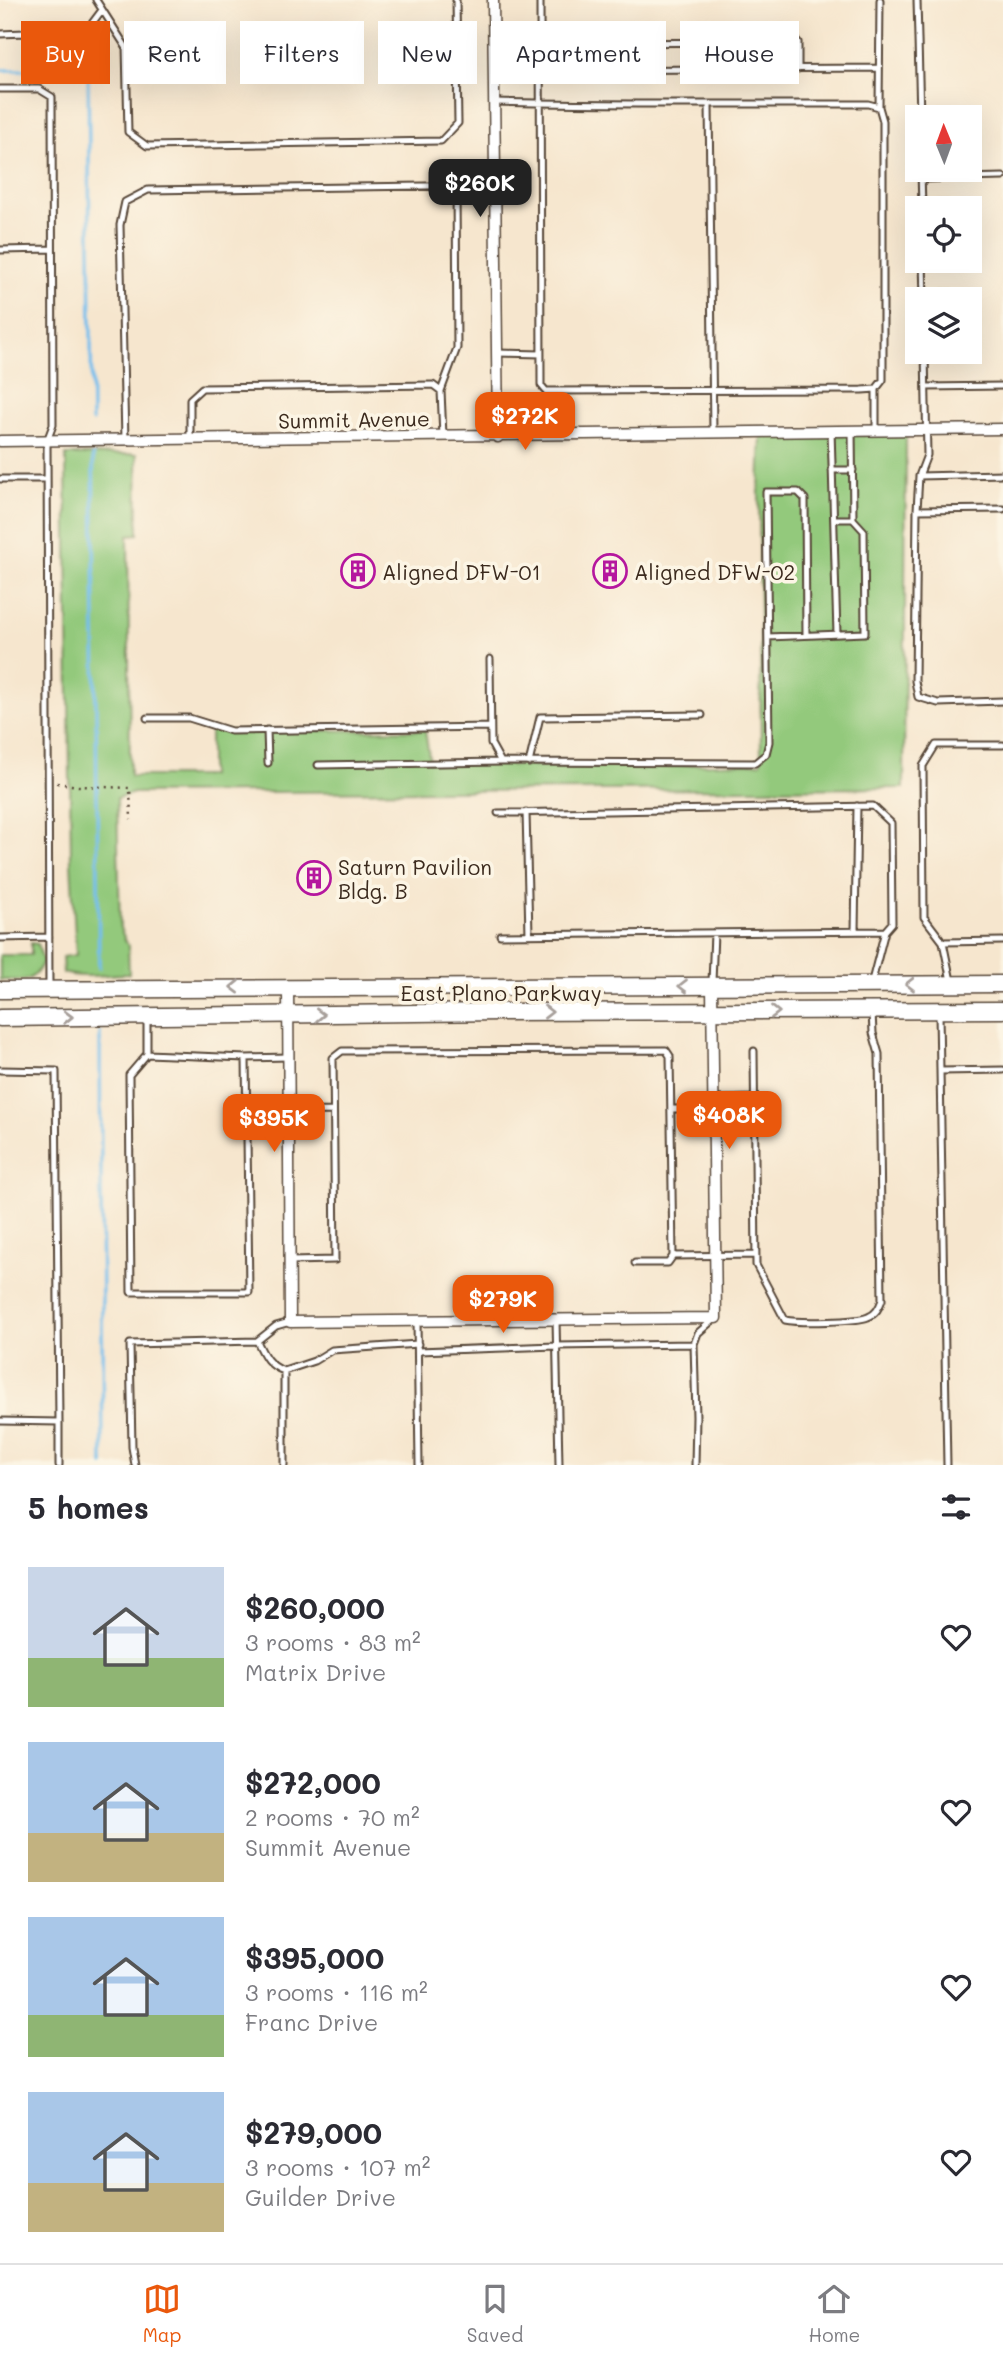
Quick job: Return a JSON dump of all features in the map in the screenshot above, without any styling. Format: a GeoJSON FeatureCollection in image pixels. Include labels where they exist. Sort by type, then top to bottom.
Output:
{"type":"FeatureCollection","features":[{"type":"Feature","properties":{"kind":"main road"},"geometry":{"type":"LineString","coordinates":[[872,984],[872,1012]]}},
{"type":"Feature","properties":{"kind":"main road","name":"East Plano Parkway"},"geometry":{"type":"LineString","coordinates":[[0,990],[1003,984]]}},
{"type":"Feature","properties":{"kind":"main road"},"geometry":{"type":"LineString","coordinates":[[500,985],[501,1012]]}},
{"type":"Feature","properties":{"kind":"main road"},"geometry":{"type":"LineString","coordinates":[[97,989],[97,1016]]}},
{"type":"Feature","properties":{"kind":"main road","name":"East Plano Parkway"},"geometry":{"type":"LineString","coordinates":[[0,1018],[1003,1010]]}},
{"type":"Feature","properties":{"kind":"street"},"geometry":{"type":"LineString","coordinates":[[493,0],[498,437]]}},
{"type":"Feature","properties":{"kind":"street","name":"Summit Avenue"},"geometry":{"type":"LineString","coordinates":[[0,441],[1003,429]]}},
{"type":"Feature","properties":{"kind":"street"},"geometry":{"type":"LineString","coordinates":[[288,987],[290,1322],[716,1318],[712,986]]}},
{"type":"Feature","properties":{"kind":"lane"},"geometry":{"type":"LineString","coordinates":[[96,0],[126,47],[128,132],[147,146],[441,141],[458,123],[456,0]]}},
{"type":"Feature","properties":{"kind":"lane"},"geometry":{"type":"LineString","coordinates":[[540,0],[540,21]]}},
{"type":"Feature","properties":{"kind":"lane"},"geometry":{"type":"LineString","coordinates":[[876,430],[876,389],[883,380],[884,364],[883,121],[879,107],[880,0]]}},
{"type":"Feature","properties":{"kind":"lane"},"geometry":{"type":"LineString","coordinates":[[917,0],[920,105]]}},
{"type":"Feature","properties":{"kind":"lane"},"geometry":{"type":"LineString","coordinates":[[0,34],[25,33],[43,45],[78,42],[102,10]]}},
{"type":"Feature","properties":{"kind":"lane"},"geometry":{"type":"LineString","coordinates":[[799,69],[879,68]]}},
{"type":"Feature","properties":{"kind":"lane"},"geometry":{"type":"LineString","coordinates":[[540,84],[541,385],[546,391],[876,389]]}},
{"type":"Feature","properties":{"kind":"lane"},"geometry":{"type":"LineString","coordinates":[[0,89],[39,89],[52,97],[53,425],[47,440],[49,989]]}},
{"type":"Feature","properties":{"kind":"lane"},"geometry":{"type":"LineString","coordinates":[[494,102],[868,104],[879,107]]}},
{"type":"Feature","properties":{"kind":"lane"},"geometry":{"type":"LineString","coordinates":[[709,104],[713,432]]}},
{"type":"Feature","properties":{"kind":"lane"},"geometry":{"type":"LineString","coordinates":[[982,177],[1003,177]]}},
{"type":"Feature","properties":{"kind":"lane"},"geometry":{"type":"LineString","coordinates":[[125,440],[120,225],[125,202],[148,190],[495,185]]}},
{"type":"Feature","properties":{"kind":"lane"},"geometry":{"type":"LineString","coordinates":[[443,437],[441,391],[457,348],[456,186]]}},
{"type":"Feature","properties":{"kind":"lane"},"geometry":{"type":"LineString","coordinates":[[0,250],[52,249]]}},
{"type":"Feature","properties":{"kind":"lane"},"geometry":{"type":"LineString","coordinates":[[497,353],[541,354]]}},
{"type":"Feature","properties":{"kind":"lane"},"geometry":{"type":"LineString","coordinates":[[925,364],[927,455],[919,476],[917,510],[915,681],[918,696],[938,703],[1003,701]]}},
{"type":"Feature","properties":{"kind":"lane"},"geometry":{"type":"LineString","coordinates":[[190,440],[190,399],[202,388],[433,385],[441,391]]}},
{"type":"Feature","properties":{"kind":"lane"},"geometry":{"type":"LineString","coordinates":[[926,387],[1003,386]]}},
{"type":"Feature","properties":{"kind":"lane"},"geometry":{"type":"LineString","coordinates":[[831,430],[836,634]]}},
{"type":"Feature","properties":{"kind":"lane"},"geometry":{"type":"LineString","coordinates":[[768,637],[865,633],[863,531],[853,519],[852,430]]}},
{"type":"Feature","properties":{"kind":"lane"},"geometry":{"type":"LineString","coordinates":[[832,470],[853,470]]}},
{"type":"Feature","properties":{"kind":"lane"},"geometry":{"type":"LineString","coordinates":[[919,476],[1003,474]]}},
{"type":"Feature","properties":{"kind":"lane"},"geometry":{"type":"LineString","coordinates":[[0,480],[47,479]]}},
{"type":"Feature","properties":{"kind":"lane"},"geometry":{"type":"LineString","coordinates":[[318,765],[500,762],[755,763],[766,754],[769,742],[766,492],[798,492],[804,499],[806,635]]}},
{"type":"Feature","properties":{"kind":"lane"},"geometry":{"type":"LineString","coordinates":[[917,510],[1003,509]]}},
{"type":"Feature","properties":{"kind":"lane"},"geometry":{"type":"LineString","coordinates":[[834,519],[853,519]]}},
{"type":"Feature","properties":{"kind":"lane"},"geometry":{"type":"LineString","coordinates":[[490,659],[491,744],[500,762]]}},
{"type":"Feature","properties":{"kind":"lane"},"geometry":{"type":"LineString","coordinates":[[529,763],[540,717],[702,715]]}},
{"type":"Feature","properties":{"kind":"lane"},"geometry":{"type":"LineString","coordinates":[[147,718],[189,718],[231,731],[490,727]]}},
{"type":"Feature","properties":{"kind":"lane"},"geometry":{"type":"LineString","coordinates":[[267,730],[268,763]]}},
{"type":"Feature","properties":{"kind":"lane"},"geometry":{"type":"LineString","coordinates":[[951,985],[943,942],[924,916],[923,766],[936,745],[1003,745]]}},
{"type":"Feature","properties":{"kind":"lane"},"geometry":{"type":"LineString","coordinates":[[498,813],[873,806],[891,823],[891,923],[886,931],[872,984]]}},
{"type":"Feature","properties":{"kind":"lane"},"geometry":{"type":"LineString","coordinates":[[855,931],[857,807]]}},
{"type":"Feature","properties":{"kind":"lane"},"geometry":{"type":"LineString","coordinates":[[526,813],[529,935]]}},
{"type":"Feature","properties":{"kind":"lane"},"geometry":{"type":"LineString","coordinates":[[500,935],[886,931]]}},
{"type":"Feature","properties":{"kind":"lane"},"geometry":{"type":"LineString","coordinates":[[712,986],[714,933]]}},
{"type":"Feature","properties":{"kind":"lane"},"geometry":{"type":"LineString","coordinates":[[0,938],[49,937]]}},
{"type":"Feature","properties":{"kind":"lane"},"geometry":{"type":"LineString","coordinates":[[943,942],[1003,941]]}},
{"type":"Feature","properties":{"kind":"lane"},"geometry":{"type":"LineString","coordinates":[[939,1011],[947,1465]]}},
{"type":"Feature","properties":{"kind":"lane"},"geometry":{"type":"LineString","coordinates":[[754,1051],[756,1265],[785,1320],[856,1320],[870,1317],[880,1306],[882,1287],[879,1054],[873,1033],[872,1012]]}},
{"type":"Feature","properties":{"kind":"lane"},"geometry":{"type":"LineString","coordinates":[[147,1016],[147,1054],[129,1075],[131,1292],[249,1292],[246,1058]]}},
{"type":"Feature","properties":{"kind":"lane"},"geometry":{"type":"LineString","coordinates":[[290,1261],[335,1260],[333,1058],[342,1051],[666,1050],[670,1056],[672,1109],[673,1256],[668,1263],[635,1263]]}},
{"type":"Feature","properties":{"kind":"lane"},"geometry":{"type":"LineString","coordinates":[[147,1054],[288,1057]]}},
{"type":"Feature","properties":{"kind":"lane"},"geometry":{"type":"LineString","coordinates":[[0,1070],[56,1071],[59,1465]]}},
{"type":"Feature","properties":{"kind":"lane"},"geometry":{"type":"LineString","coordinates":[[940,1071],[1003,1070]]}},
{"type":"Feature","properties":{"kind":"lane"},"geometry":{"type":"LineString","coordinates":[[672,1109],[693,1109],[713,1099],[755,1098]]}},
{"type":"Feature","properties":{"kind":"lane"},"geometry":{"type":"LineString","coordinates":[[289,1112],[333,1111]]}},
{"type":"Feature","properties":{"kind":"lane"},"geometry":{"type":"LineString","coordinates":[[673,1256],[756,1255]]}},
{"type":"Feature","properties":{"kind":"lane"},"geometry":{"type":"LineString","coordinates":[[556,1318],[558,1465]]}},
{"type":"Feature","properties":{"kind":"lane"},"geometry":{"type":"LineString","coordinates":[[695,1465],[694,1344],[698,1333],[716,1318]]}},
{"type":"Feature","properties":{"kind":"lane"},"geometry":{"type":"LineString","coordinates":[[417,1320],[419,1465]]}},
{"type":"Feature","properties":{"kind":"lane"},"geometry":{"type":"LineString","coordinates":[[135,1465],[132,1447],[130,1344],[257,1341],[276,1326],[290,1322]]}},
{"type":"Feature","properties":{"kind":"lane"},"geometry":{"type":"LineString","coordinates":[[257,1341],[271,1366],[284,1371],[314,1361],[332,1350],[694,1344]]}},
{"type":"Feature","properties":{"kind":"lane"},"geometry":{"type":"LineString","coordinates":[[284,1371],[284,1465]]}},
{"type":"Feature","properties":{"kind":"lane"},"geometry":{"type":"LineString","coordinates":[[0,1421],[60,1422]]}},
{"type":"Feature","properties":{"kind":"path"},"geometry":{"type":"LineString","coordinates":[[50,781],[78,786],[130,788],[131,820]]}},
{"type":"Feature","properties":{"kind":"green space"},"geometry":{"type":"Polygon","coordinates":[[[761,435],[906,435],[904,788],[134,793],[117,798],[120,928],[128,946],[129,974],[87,976],[63,973],[62,957],[76,955],[71,862],[66,455],[137,454],[138,534],[128,535],[130,776],[210,776],[210,731],[425,730],[430,762],[566,767],[761,763],[761,435]]]}},
{"type":"Feature","properties":{"kind":"green space"},"geometry":{"type":"Polygon","coordinates":[[[31,943],[38,944],[43,962],[35,975],[26,980],[0,980],[0,955],[31,955],[31,943]]]}},
{"type":"Feature","properties":{"kind":"waterway"},"geometry":{"type":"LineString","coordinates":[[0,70],[88,70],[92,421]]}},
{"type":"Feature","properties":{"kind":"waterway"},"geometry":{"type":"LineString","coordinates":[[93,455],[99,968]]}},
{"type":"Feature","properties":{"kind":"waterway"},"geometry":{"type":"LineString","coordinates":[[100,1032],[103,1465]]}},
{"type":"Feature","properties":{"kind":"place","name":"Aligned DFW-01"},"geometry":{"type":"Point","coordinates":[358,571]}},
{"type":"Feature","properties":{"kind":"place","name":"Aligned DFW-02"},"geometry":{"type":"Point","coordinates":[610,571]}},
{"type":"Feature","properties":{"kind":"place","name":"Saturn Pavilion Bldg. B"},"geometry":{"type":"Point","coordinates":[314,878]}}]}
